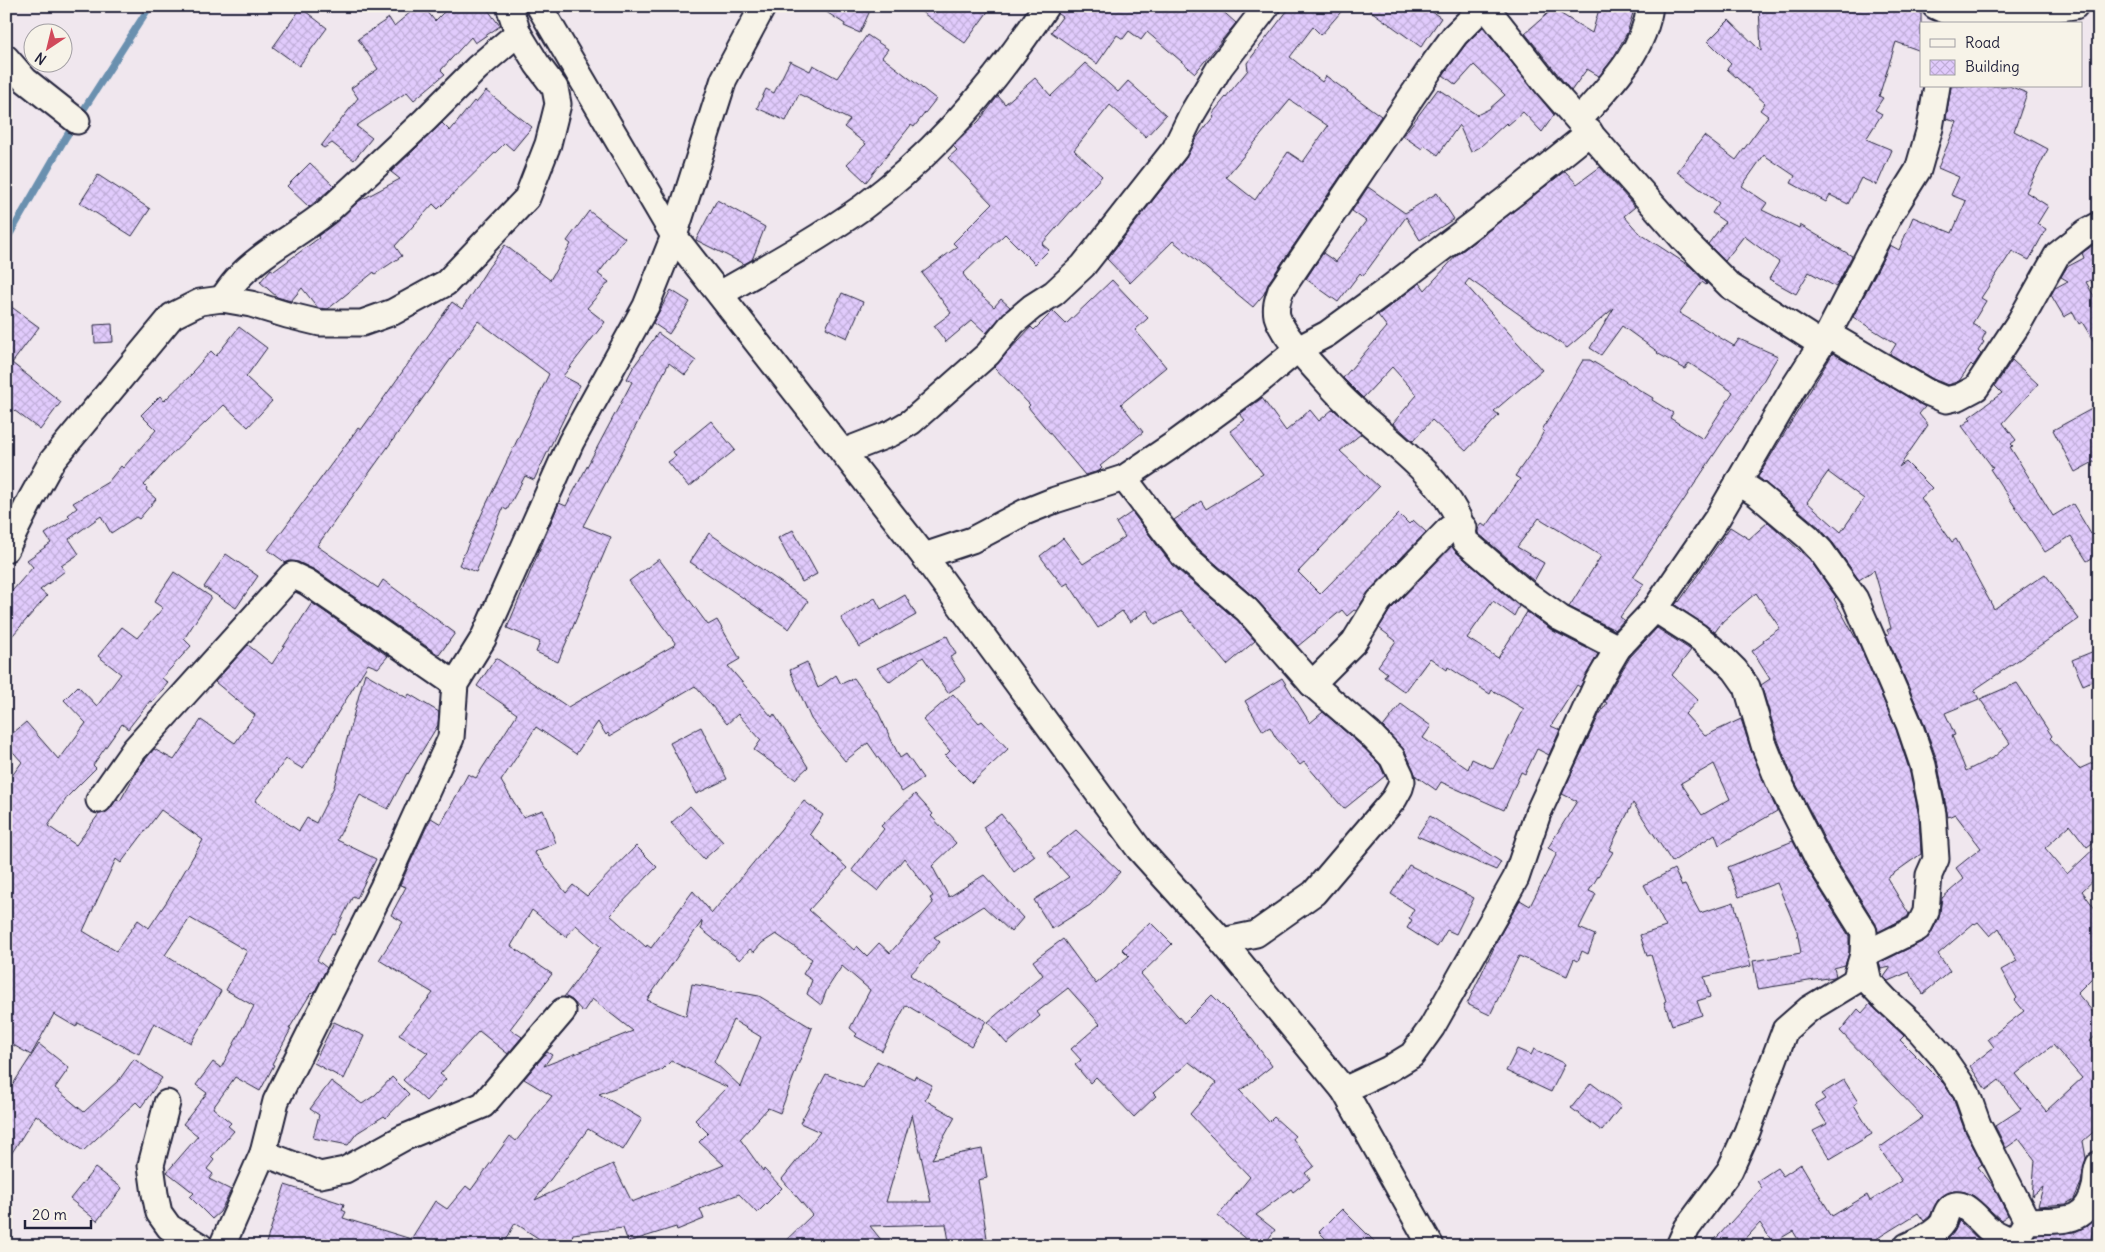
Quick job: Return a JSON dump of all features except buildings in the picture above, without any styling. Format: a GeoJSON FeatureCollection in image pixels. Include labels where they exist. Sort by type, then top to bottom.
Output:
{"type":"FeatureCollection","features":[{"type":"Feature","properties":{"kind":"street"},"geometry":{"type":"LineString","coordinates":[[6,549],[30,499],[52,461],[172,316],[200,302],[222,299],[251,304],[320,323],[362,323],[393,312],[446,283],[527,198],[548,144],[558,104],[555,88],[536,64],[518,33],[509,6]]}},
{"type":"Feature","properties":{"kind":"street"},"geometry":{"type":"LineString","coordinates":[[539,6],[674,236],[924,556],[1139,849],[1222,940],[1344,1090],[1431,1246]]}},
{"type":"Feature","properties":{"kind":"street"},"geometry":{"type":"LineString","coordinates":[[222,1246],[263,1153],[276,1101],[383,888],[451,738],[455,684],[483,639],[571,442],[646,306],[674,236],[724,79],[763,6]]}},
{"type":"Feature","properties":{"kind":"street"},"geometry":{"type":"LineString","coordinates":[[720,294],[815,239],[863,206],[903,175],[953,127],[1018,48],[1046,6]]}},
{"type":"Feature","properties":{"kind":"street"},"geometry":{"type":"LineString","coordinates":[[843,452],[892,433],[911,422],[988,354],[1012,323],[1032,307],[1054,294],[1083,266],[1175,149],[1192,114],[1220,67],[1267,6]]}},
{"type":"Feature","properties":{"kind":"street"},"geometry":{"type":"LineString","coordinates":[[1618,648],[1560,618],[1524,592],[1465,541],[1464,528],[1452,506],[1434,482],[1350,406],[1298,348],[1278,317],[1276,304],[1281,290],[1440,55],[1455,35],[1485,6],[1548,86],[1684,240],[1730,286],[1824,339],[1946,400],[1959,397],[1976,388],[2020,321],[2056,255],[2086,232],[2099,225]]}},
{"type":"Feature","properties":{"kind":"street"},"geometry":{"type":"LineString","coordinates":[[924,556],[972,540],[1025,512],[1055,500],[1124,478],[1176,444],[1244,394],[1298,348],[1327,334],[1386,291],[1517,191],[1585,126],[1638,47],[1648,24],[1650,6]]}},
{"type":"Feature","properties":{"kind":"street"},"geometry":{"type":"LineString","coordinates":[[1935,6],[1962,21],[2075,6]]}},
{"type":"Feature","properties":{"kind":"street"},"geometry":{"type":"LineString","coordinates":[[222,299],[239,277],[280,244],[316,221],[330,209],[425,120],[477,68],[518,33]]}},
{"type":"Feature","properties":{"kind":"street"},"geometry":{"type":"LineString","coordinates":[[6,58],[25,80],[77,121]]}},
{"type":"Feature","properties":{"kind":"street"},"geometry":{"type":"LineString","coordinates":[[1344,1090],[1389,1069],[1412,1055],[1432,1028],[1516,878],[1538,813],[1598,682],[1618,648],[1656,609],[1738,482],[1824,339],[1888,218],[1918,170],[1930,128],[1937,88]]}},
{"type":"Feature","properties":{"kind":"street"},"geometry":{"type":"LineString","coordinates":[[1124,478],[1182,554],[1247,610],[1312,684],[1370,734],[1392,757],[1401,776],[1400,788],[1367,832],[1314,893],[1256,934],[1222,940]]}},
{"type":"Feature","properties":{"kind":"street"},"geometry":{"type":"LineString","coordinates":[[1738,482],[1758,494],[1808,537],[1855,599],[1909,724],[1923,765],[1933,814],[1936,859],[1929,875],[1926,912],[1918,928],[1863,955]]}},
{"type":"Feature","properties":{"kind":"street"},"geometry":{"type":"LineString","coordinates":[[1312,684],[1354,642],[1379,601],[1449,529],[1464,528]]}},
{"type":"Feature","properties":{"kind":"street"},"geometry":{"type":"LineString","coordinates":[[99,800],[134,750],[292,574],[307,582],[455,684]]}},
{"type":"Feature","properties":{"kind":"street"},"geometry":{"type":"LineString","coordinates":[[1656,609],[1697,636],[1735,670],[1747,687],[1764,745],[1778,780],[1818,859],[1864,932],[1863,955],[1855,981],[1810,1009],[1785,1030],[1747,1132],[1730,1170],[1687,1228],[1679,1246]]}},
{"type":"Feature","properties":{"kind":"street"},"geometry":{"type":"LineString","coordinates":[[1863,955],[1869,982],[1919,1030],[1941,1055],[1966,1090],[2019,1235]]}},
{"type":"Feature","properties":{"kind":"street"},"geometry":{"type":"LineString","coordinates":[[263,1153],[320,1175],[345,1170],[403,1138],[483,1105],[564,1011]]}},
{"type":"Feature","properties":{"kind":"street"},"geometry":{"type":"LineString","coordinates":[[167,1103],[150,1165],[154,1194],[160,1213],[169,1227],[200,1246]]}},
{"type":"Feature","properties":{"kind":"street"},"geometry":{"type":"LineString","coordinates":[[1907,1246],[1933,1233],[1942,1224],[1948,1209],[1954,1205],[1961,1205],[1990,1230],[2014,1242],[2019,1235],[2078,1217],[2084,1213],[2098,1180]]}},
{"type":"Feature","properties":{"kind":"waterway"},"geometry":{"type":"LineString","coordinates":[[6,241],[66,137],[150,6]]}}]}
